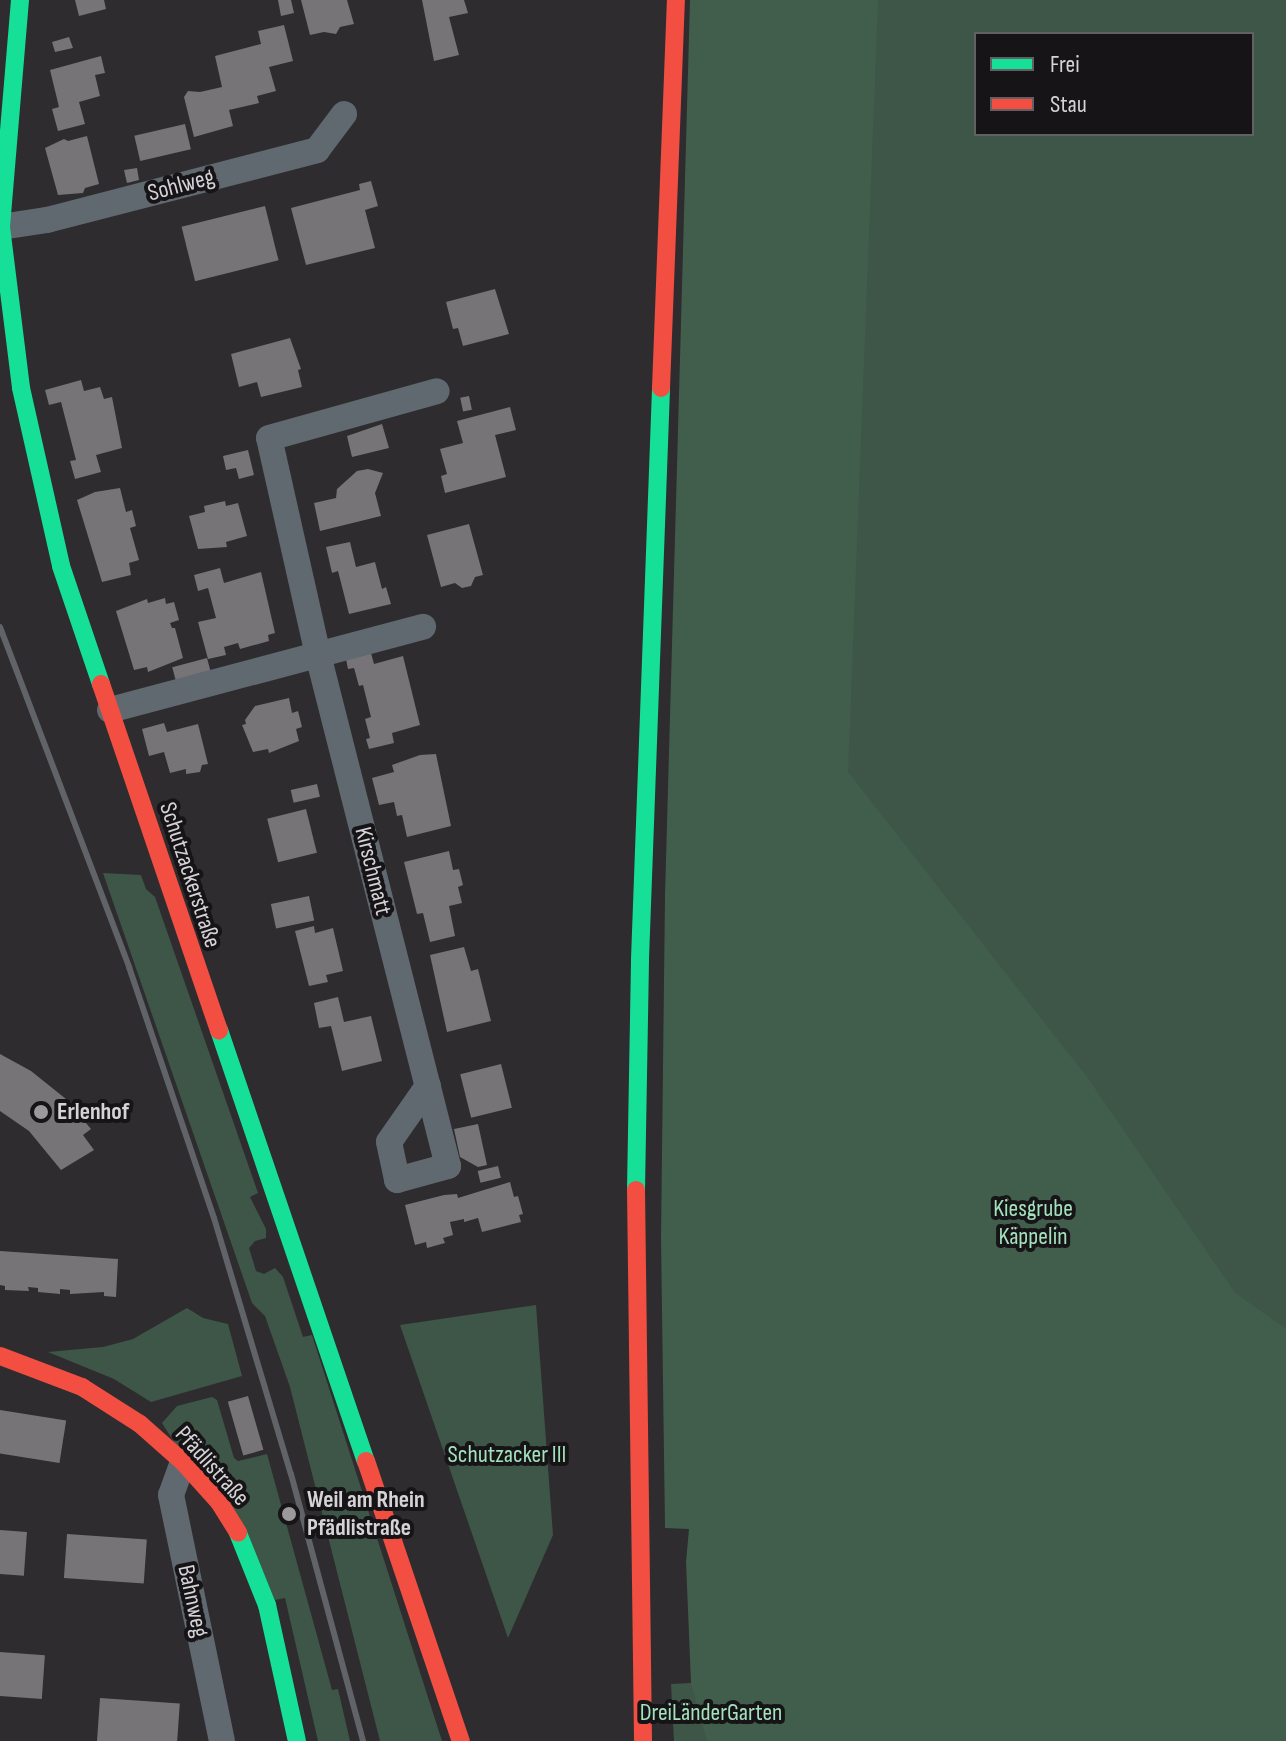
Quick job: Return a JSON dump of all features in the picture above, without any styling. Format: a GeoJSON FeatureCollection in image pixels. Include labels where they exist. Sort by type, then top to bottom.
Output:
{"type":"FeatureCollection","features":[{"type":"Feature","properties":{"kind":"street","name":"Schutzackerstraße"},"geometry":{"type":"LineString","coordinates":[[20,0],[1,227],[21,388],[61,566],[461,1741]]}},
{"type":"Feature","properties":{"kind":"street"},"geometry":{"type":"LineString","coordinates":[[643,1741],[635,1322],[640,959],[676,0]]}},
{"type":"Feature","properties":{"kind":"street","name":"Sohlweg"},"geometry":{"type":"LineString","coordinates":[[1,227],[47,220],[317,150],[344,114]]}},
{"type":"Feature","properties":{"kind":"street","name":"Kirschmatt"},"geometry":{"type":"LineString","coordinates":[[428,1086],[318,655],[269,438],[437,391]]}},
{"type":"Feature","properties":{"kind":"street"},"geometry":{"type":"LineString","coordinates":[[110,710],[423,627]]}},
{"type":"Feature","properties":{"kind":"street","name":"Pfädlistraße"},"geometry":{"type":"LineString","coordinates":[[0,1356],[82,1387],[140,1424],[183,1462],[219,1502],[239,1535],[267,1605],[297,1741]]}},
{"type":"Feature","properties":{"kind":"street","name":"Bahnweg"},"geometry":{"type":"LineString","coordinates":[[183,1462],[171,1495],[222,1741]]}},
{"type":"Feature","properties":{"kind":"green space","name":"DreiLänderGarten"},"geometry":{"type":"Polygon","coordinates":[[[690,0],[878,0],[848,772],[1087,1077],[1235,1293],[1286,1329],[1286,1741],[707,1741],[691,1683],[686,1562],[689,1529],[665,1528],[661,1238],[665,896],[690,0]]]}},
{"type":"Feature","properties":{"kind":"green space","name":"Kiesgrube Käppelin"},"geometry":{"type":"Polygon","coordinates":[[[815,0],[1286,0],[1286,1741],[674,1741],[671,1684],[691,1683],[808,1624],[815,0]]]}},
{"type":"Feature","properties":{"kind":"green space"},"geometry":{"type":"Polygon","coordinates":[[[103,873],[141,875],[146,889],[155,897],[258,1193],[250,1197],[266,1229],[266,1238],[255,1241],[249,1248],[256,1271],[264,1274],[275,1268],[283,1277],[303,1337],[312,1335],[442,1741],[380,1741],[290,1387],[265,1316],[252,1303],[103,873]]]}},
{"type":"Feature","properties":{"kind":"green space","name":"Schutzacker III"},"geometry":{"type":"Polygon","coordinates":[[[536,1305],[553,1535],[508,1638],[400,1325],[536,1305]]]}},
{"type":"Feature","properties":{"kind":"green space"},"geometry":{"type":"Polygon","coordinates":[[[187,1308],[203,1318],[228,1324],[242,1376],[151,1402],[114,1379],[48,1352],[103,1347],[133,1339],[187,1308]]]}},
{"type":"Feature","properties":{"kind":"green space"},"geometry":{"type":"Polygon","coordinates":[[[212,1397],[217,1400],[234,1458],[238,1461],[267,1454],[332,1690],[338,1689],[350,1741],[318,1741],[285,1598],[275,1600],[162,1423],[177,1406],[212,1397]]]}},
{"type":"Feature","properties":{"kind":"building"},"geometry":{"type":"Polygon","coordinates":[[[75,0],[104,0],[106,9],[79,16],[75,0]]]}},
{"type":"Feature","properties":{"kind":"building"},"geometry":{"type":"Polygon","coordinates":[[[278,0],[291,0],[294,13],[281,16],[278,0]]]}},
{"type":"Feature","properties":{"kind":"building"},"geometry":{"type":"Polygon","coordinates":[[[301,0],[347,0],[354,24],[340,27],[336,34],[324,32],[310,35],[301,0]]]}},
{"type":"Feature","properties":{"kind":"building"},"geometry":{"type":"Polygon","coordinates":[[[422,0],[464,0],[468,13],[449,17],[459,55],[434,61],[422,0]]]}},
{"type":"Feature","properties":{"kind":"building"},"geometry":{"type":"Polygon","coordinates":[[[284,25],[293,61],[269,67],[276,91],[257,96],[259,103],[229,110],[233,126],[194,137],[184,97],[188,91],[222,87],[215,56],[261,44],[258,31],[284,25]]]}},
{"type":"Feature","properties":{"kind":"building"},"geometry":{"type":"Polygon","coordinates":[[[69,37],[73,48],[55,52],[52,42],[69,37]]]}},
{"type":"Feature","properties":{"kind":"building"},"geometry":{"type":"Polygon","coordinates":[[[101,56],[105,73],[95,75],[100,96],[79,102],[85,124],[58,131],[52,109],[59,107],[50,70],[101,56]]]}},
{"type":"Feature","properties":{"kind":"building"},"geometry":{"type":"Polygon","coordinates":[[[185,124],[191,149],[140,161],[134,136],[185,124]]]}},
{"type":"Feature","properties":{"kind":"building"},"geometry":{"type":"Polygon","coordinates":[[[87,136],[99,184],[85,188],[83,193],[58,195],[45,148],[64,139],[68,141],[87,136]]]}},
{"type":"Feature","properties":{"kind":"building"},"geometry":{"type":"Polygon","coordinates":[[[137,168],[139,180],[127,183],[124,170],[137,168]]]}},
{"type":"Feature","properties":{"kind":"building"},"geometry":{"type":"Polygon","coordinates":[[[371,181],[378,206],[365,210],[375,248],[306,265],[291,208],[360,190],[359,184],[371,181]]]}},
{"type":"Feature","properties":{"kind":"building"},"geometry":{"type":"Polygon","coordinates":[[[265,206],[279,260],[195,281],[182,227],[265,206]]]}},
{"type":"Feature","properties":{"kind":"building"},"geometry":{"type":"Polygon","coordinates":[[[495,289],[509,334],[463,346],[458,328],[453,329],[446,302],[495,289]]]}},
{"type":"Feature","properties":{"kind":"building"},"geometry":{"type":"Polygon","coordinates":[[[290,338],[301,369],[298,370],[302,387],[261,397],[257,382],[239,387],[231,354],[290,338]]]}},
{"type":"Feature","properties":{"kind":"building"},"geometry":{"type":"Polygon","coordinates":[[[81,380],[84,391],[100,387],[104,399],[112,397],[122,448],[96,455],[101,472],[75,479],[70,461],[76,460],[61,402],[49,405],[45,390],[81,380]]]}},
{"type":"Feature","properties":{"kind":"building"},"geometry":{"type":"Polygon","coordinates":[[[469,396],[472,410],[463,412],[460,398],[469,396]]]}},
{"type":"Feature","properties":{"kind":"building"},"geometry":{"type":"Polygon","coordinates":[[[510,407],[516,430],[495,435],[506,477],[445,493],[441,476],[447,474],[440,449],[463,443],[457,421],[510,407]]]}},
{"type":"Feature","properties":{"kind":"building"},"geometry":{"type":"Polygon","coordinates":[[[382,424],[389,448],[352,457],[347,436],[382,424]]]}},
{"type":"Feature","properties":{"kind":"building"},"geometry":{"type":"Polygon","coordinates":[[[248,450],[254,475],[239,479],[236,468],[226,470],[223,456],[248,450]]]}},
{"type":"Feature","properties":{"kind":"building"},"geometry":{"type":"Polygon","coordinates":[[[368,469],[383,473],[375,493],[381,516],[320,531],[314,503],[336,498],[337,489],[357,471],[368,469]]]}},
{"type":"Feature","properties":{"kind":"building"},"geometry":{"type":"Polygon","coordinates":[[[120,488],[126,512],[132,510],[136,526],[130,528],[139,560],[129,563],[131,575],[102,582],[77,500],[95,492],[120,488]]]}},
{"type":"Feature","properties":{"kind":"building"},"geometry":{"type":"Polygon","coordinates":[[[225,501],[226,506],[238,503],[247,536],[226,542],[227,547],[198,549],[189,516],[205,512],[204,506],[225,501]]]}},
{"type":"Feature","properties":{"kind":"building"},"geometry":{"type":"Polygon","coordinates":[[[469,524],[483,575],[475,577],[471,586],[462,588],[455,583],[441,587],[427,535],[469,524]]]}},
{"type":"Feature","properties":{"kind":"building"},"geometry":{"type":"Polygon","coordinates":[[[350,542],[356,567],[375,562],[382,589],[386,587],[391,604],[349,614],[338,571],[332,573],[326,547],[350,542]]]}},
{"type":"Feature","properties":{"kind":"building"},"geometry":{"type":"Polygon","coordinates":[[[220,568],[224,583],[261,572],[275,633],[268,635],[269,641],[240,649],[238,643],[224,647],[226,655],[208,659],[198,622],[216,618],[208,588],[198,591],[194,575],[220,568]]]}},
{"type":"Feature","properties":{"kind":"building"},"geometry":{"type":"Polygon","coordinates":[[[165,598],[166,604],[174,602],[179,620],[170,623],[175,628],[183,658],[148,672],[147,667],[134,670],[116,611],[147,599],[148,603],[165,598]]]}},
{"type":"Feature","properties":{"kind":"building"},"geometry":{"type":"Polygon","coordinates":[[[371,653],[374,664],[403,656],[420,725],[392,733],[394,743],[369,749],[366,739],[370,738],[365,719],[371,717],[363,685],[359,686],[354,668],[348,669],[346,659],[371,653]]]}},
{"type":"Feature","properties":{"kind":"building"},"geometry":{"type":"Polygon","coordinates":[[[207,658],[211,673],[176,683],[172,667],[207,658]]]}},
{"type":"Feature","properties":{"kind":"building"},"geometry":{"type":"Polygon","coordinates":[[[289,698],[292,713],[298,711],[302,727],[296,729],[299,741],[269,753],[268,749],[253,752],[242,725],[246,724],[245,720],[255,706],[289,698]]]}},
{"type":"Feature","properties":{"kind":"building"},"geometry":{"type":"Polygon","coordinates":[[[164,723],[167,732],[198,724],[208,764],[202,765],[200,772],[186,774],[186,769],[170,773],[164,752],[149,756],[142,729],[164,723]]]}},
{"type":"Feature","properties":{"kind":"building"},"geometry":{"type":"Polygon","coordinates":[[[436,754],[451,826],[407,837],[402,815],[397,816],[394,802],[379,805],[372,778],[394,772],[392,765],[420,755],[436,754]]]}},
{"type":"Feature","properties":{"kind":"building"},"geometry":{"type":"Polygon","coordinates":[[[317,784],[320,797],[294,803],[291,790],[317,784]]]}},
{"type":"Feature","properties":{"kind":"building"},"geometry":{"type":"Polygon","coordinates":[[[306,809],[317,853],[278,862],[267,819],[306,809]]]}},
{"type":"Feature","properties":{"kind":"building"},"geometry":{"type":"Polygon","coordinates":[[[449,851],[453,870],[459,869],[463,885],[458,887],[462,903],[449,906],[455,936],[430,942],[423,913],[417,914],[404,862],[449,851]]]}},
{"type":"Feature","properties":{"kind":"building"},"geometry":{"type":"Polygon","coordinates":[[[309,896],[314,920],[276,929],[271,904],[309,896]]]}},
{"type":"Feature","properties":{"kind":"building"},"geometry":{"type":"Polygon","coordinates":[[[314,926],[315,933],[333,928],[343,971],[326,975],[328,982],[309,986],[295,931],[314,926]]]}},
{"type":"Feature","properties":{"kind":"building"},"geometry":{"type":"Polygon","coordinates":[[[464,947],[471,971],[478,969],[491,1021],[447,1032],[430,955],[464,947]]]}},
{"type":"Feature","properties":{"kind":"building"},"geometry":{"type":"Polygon","coordinates":[[[338,997],[344,1022],[371,1016],[382,1061],[342,1071],[331,1026],[319,1028],[314,1003],[338,997]]]}},
{"type":"Feature","properties":{"kind":"building","name":"Erlenhof"},"geometry":{"type":"Polygon","coordinates":[[[0,1054],[31,1071],[66,1099],[91,1129],[83,1135],[94,1150],[61,1170],[29,1131],[0,1111],[0,1054]]]}},
{"type":"Feature","properties":{"kind":"building"},"geometry":{"type":"Polygon","coordinates":[[[501,1064],[512,1108],[471,1118],[460,1074],[501,1064]]]}},
{"type":"Feature","properties":{"kind":"building"},"geometry":{"type":"Polygon","coordinates":[[[478,1124],[487,1165],[478,1167],[460,1157],[454,1129],[478,1124]]]}},
{"type":"Feature","properties":{"kind":"building"},"geometry":{"type":"Polygon","coordinates":[[[498,1166],[501,1178],[481,1183],[478,1171],[498,1166]]]}},
{"type":"Feature","properties":{"kind":"building"},"geometry":{"type":"Polygon","coordinates":[[[510,1182],[523,1214],[519,1215],[521,1222],[482,1232],[478,1218],[450,1222],[453,1235],[443,1238],[445,1243],[427,1248],[426,1242],[415,1245],[405,1205],[444,1195],[457,1194],[458,1198],[510,1182]]]}},
{"type":"Feature","properties":{"kind":"building"},"geometry":{"type":"Polygon","coordinates":[[[0,1251],[118,1259],[116,1297],[104,1296],[104,1292],[70,1294],[70,1290],[60,1289],[60,1294],[38,1292],[38,1288],[28,1287],[29,1291],[5,1290],[5,1286],[0,1285],[0,1251]]]}},
{"type":"Feature","properties":{"kind":"building"},"geometry":{"type":"Polygon","coordinates":[[[248,1396],[263,1450],[243,1456],[228,1402],[248,1396]]]}},
{"type":"Feature","properties":{"kind":"building"},"geometry":{"type":"Polygon","coordinates":[[[0,1410],[66,1420],[59,1463],[0,1454],[0,1410]]]}},
{"type":"Feature","properties":{"kind":"building"},"geometry":{"type":"Polygon","coordinates":[[[0,1530],[27,1532],[24,1576],[0,1574],[0,1530]]]}},
{"type":"Feature","properties":{"kind":"building"},"geometry":{"type":"Polygon","coordinates":[[[67,1534],[147,1540],[144,1583],[64,1578],[67,1534]]]}},
{"type":"Feature","properties":{"kind":"building"},"geometry":{"type":"Polygon","coordinates":[[[0,1652],[45,1655],[42,1699],[0,1696],[0,1652]]]}},
{"type":"Feature","properties":{"kind":"building"},"geometry":{"type":"Polygon","coordinates":[[[100,1698],[180,1704],[177,1741],[97,1741],[100,1698]]]}},
{"type":"Feature","properties":{"kind":"railway"},"geometry":{"type":"LineString","coordinates":[[0,627],[129,967],[214,1218],[291,1474],[363,1741]]}},
{"type":"Feature","properties":{"kind":"traffic: fast"},"geometry":{"type":"LineString","coordinates":[[20,0],[1,227],[21,388],[61,566],[101,684]]}},
{"type":"Feature","properties":{"kind":"traffic: fast"},"geometry":{"type":"LineString","coordinates":[[636,1190],[640,959],[661,388]]}},
{"type":"Feature","properties":{"kind":"traffic: fast"},"geometry":{"type":"LineString","coordinates":[[219,1030],[366,1461]]}},
{"type":"Feature","properties":{"kind":"traffic: fast"},"geometry":{"type":"LineString","coordinates":[[238,1533],[267,1605],[297,1741]]}},
{"type":"Feature","properties":{"kind":"traffic: jam"},"geometry":{"type":"LineString","coordinates":[[661,388],[676,0]]}},
{"type":"Feature","properties":{"kind":"traffic: jam"},"geometry":{"type":"LineString","coordinates":[[101,684],[219,1030]]}},
{"type":"Feature","properties":{"kind":"traffic: jam"},"geometry":{"type":"LineString","coordinates":[[636,1190],[643,1741]]}},
{"type":"Feature","properties":{"kind":"traffic: jam"},"geometry":{"type":"LineString","coordinates":[[0,1356],[82,1387],[140,1424],[183,1462],[219,1502],[238,1533]]}},
{"type":"Feature","properties":{"kind":"traffic: jam"},"geometry":{"type":"LineString","coordinates":[[366,1461],[461,1741]]}},
{"type":"Feature","properties":{"kind":"place","name":"Erlenhof"},"geometry":{"type":"Point","coordinates":[41,1112]}},
{"type":"Feature","properties":{"kind":"place","name":"Weil am Rhein Pfädlistraße"},"geometry":{"type":"Point","coordinates":[289,1514]}}]}
